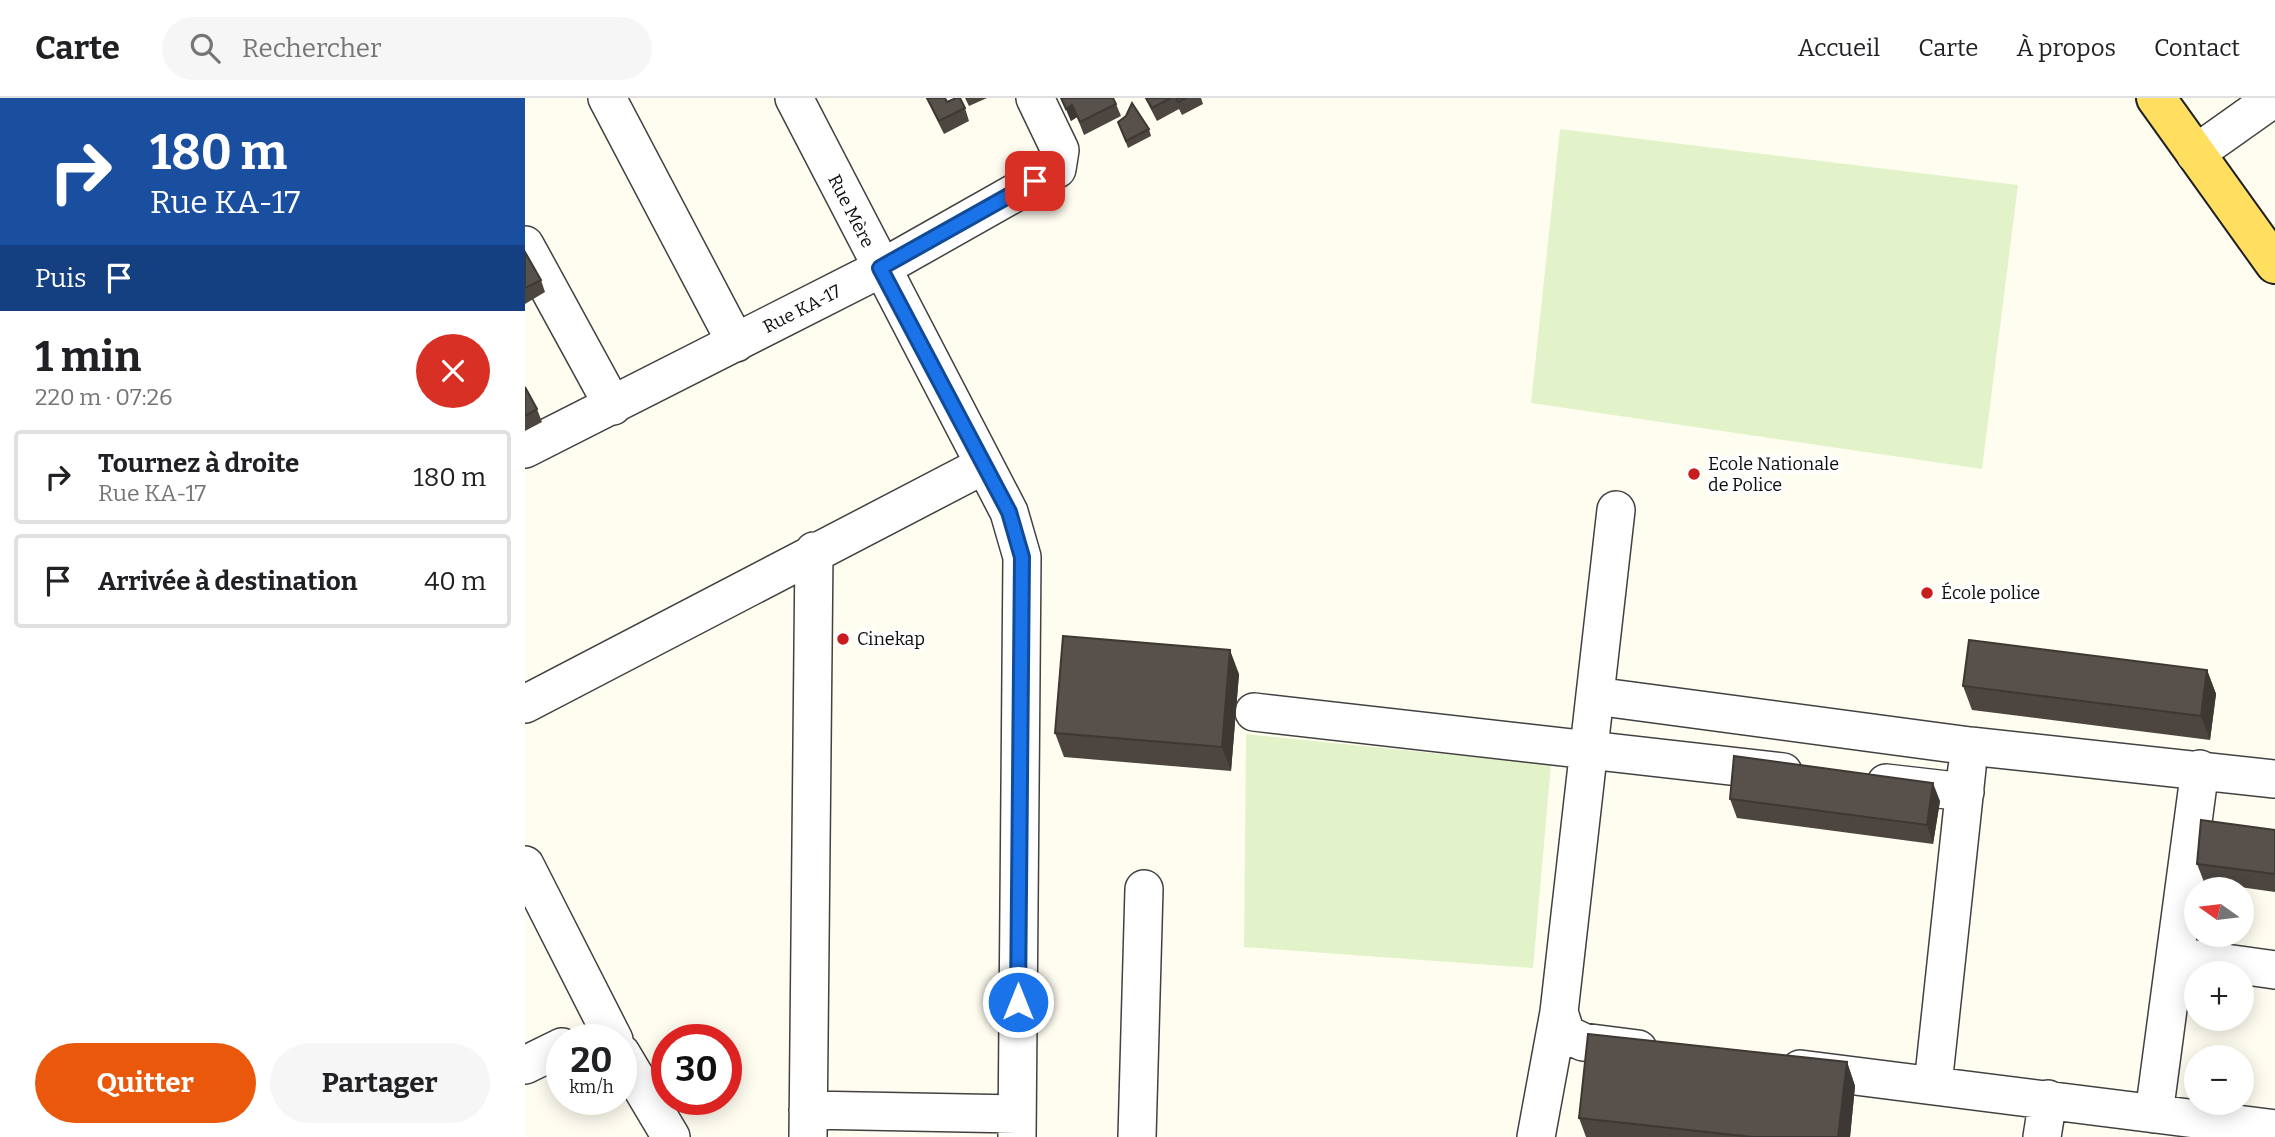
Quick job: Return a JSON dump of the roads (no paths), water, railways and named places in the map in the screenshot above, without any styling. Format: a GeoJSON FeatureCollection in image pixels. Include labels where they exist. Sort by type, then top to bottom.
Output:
{"type":"FeatureCollection","features":[{"type":"Feature","properties":{"kind":"main road"},"geometry":{"type":"LineString","coordinates":[[2156,98],[2275,264]]}},
{"type":"Feature","properties":{"kind":"street"},"geometry":{"type":"LineString","coordinates":[[607,98],[736,343]]}},
{"type":"Feature","properties":{"kind":"street","name":"Rue Mère"},"geometry":{"type":"LineString","coordinates":[[794,98],[1009,512],[1022,557],[1017,1125]]}},
{"type":"Feature","properties":{"kind":"street","name":"Rue KA-17"},"geometry":{"type":"LineString","coordinates":[[525,449],[880,268],[1057,169],[1060,150],[1036,98]]}},
{"type":"Feature","properties":{"kind":"street"},"geometry":{"type":"LineString","coordinates":[[2195,154],[2274,98]]}},
{"type":"Feature","properties":{"kind":"street"},"geometry":{"type":"LineString","coordinates":[[525,245],[613,405]]}},
{"type":"Feature","properties":{"kind":"street"},"geometry":{"type":"LineString","coordinates":[[525,704],[814,551],[984,465]]}},
{"type":"Feature","properties":{"kind":"street"},"geometry":{"type":"LineString","coordinates":[[1536,1137],[1559,1012],[1616,510]]}},
{"type":"Feature","properties":{"kind":"street"},"geometry":{"type":"LineString","coordinates":[[814,551],[807,1123],[1017,1125]]}},
{"type":"Feature","properties":{"kind":"street"},"geometry":{"type":"LineString","coordinates":[[1595,696],[1970,746],[2275,779]]}},
{"type":"Feature","properties":{"kind":"street"},"geometry":{"type":"LineString","coordinates":[[1254,712],[1812,775]]}},
{"type":"Feature","properties":{"kind":"street"},"geometry":{"type":"LineString","coordinates":[[1933,1085],[1970,746]]}},
{"type":"Feature","properties":{"kind":"street"},"geometry":{"type":"LineString","coordinates":[[2154,1114],[2200,769]]}},
{"type":"Feature","properties":{"kind":"street"},"geometry":{"type":"LineString","coordinates":[[1853,780],[1965,792]]}},
{"type":"Feature","properties":{"kind":"street"},"geometry":{"type":"LineString","coordinates":[[525,865],[597,1024]]}},
{"type":"Feature","properties":{"kind":"street"},"geometry":{"type":"LineString","coordinates":[[1137,1137],[1144,889]]}},
{"type":"Feature","properties":{"kind":"street"},"geometry":{"type":"LineString","coordinates":[[2175,957],[2275,970]]}},
{"type":"Feature","properties":{"kind":"street"},"geometry":{"type":"LineString","coordinates":[[1559,1012],[1566,1034],[1583,1042],[1677,1054]]}},
{"type":"Feature","properties":{"kind":"street"},"geometry":{"type":"LineString","coordinates":[[525,1065],[546,1055]]}},
{"type":"Feature","properties":{"kind":"street"},"geometry":{"type":"LineString","coordinates":[[1772,1065],[2275,1129]]}},
{"type":"Feature","properties":{"kind":"street"},"geometry":{"type":"LineString","coordinates":[[637,1087],[671,1137]]}},
{"type":"Feature","properties":{"kind":"street"},"geometry":{"type":"LineString","coordinates":[[2042,1137],[2048,1099]]}},
{"type":"Feature","properties":{"kind":"place","name":"Ecole Nationale de Police"},"geometry":{"type":"Point","coordinates":[1694,474]}},
{"type":"Feature","properties":{"kind":"place","name":"École police"},"geometry":{"type":"Point","coordinates":[1927,593]}},
{"type":"Feature","properties":{"kind":"place","name":"Cinekap"},"geometry":{"type":"Point","coordinates":[843,639]}}]}
